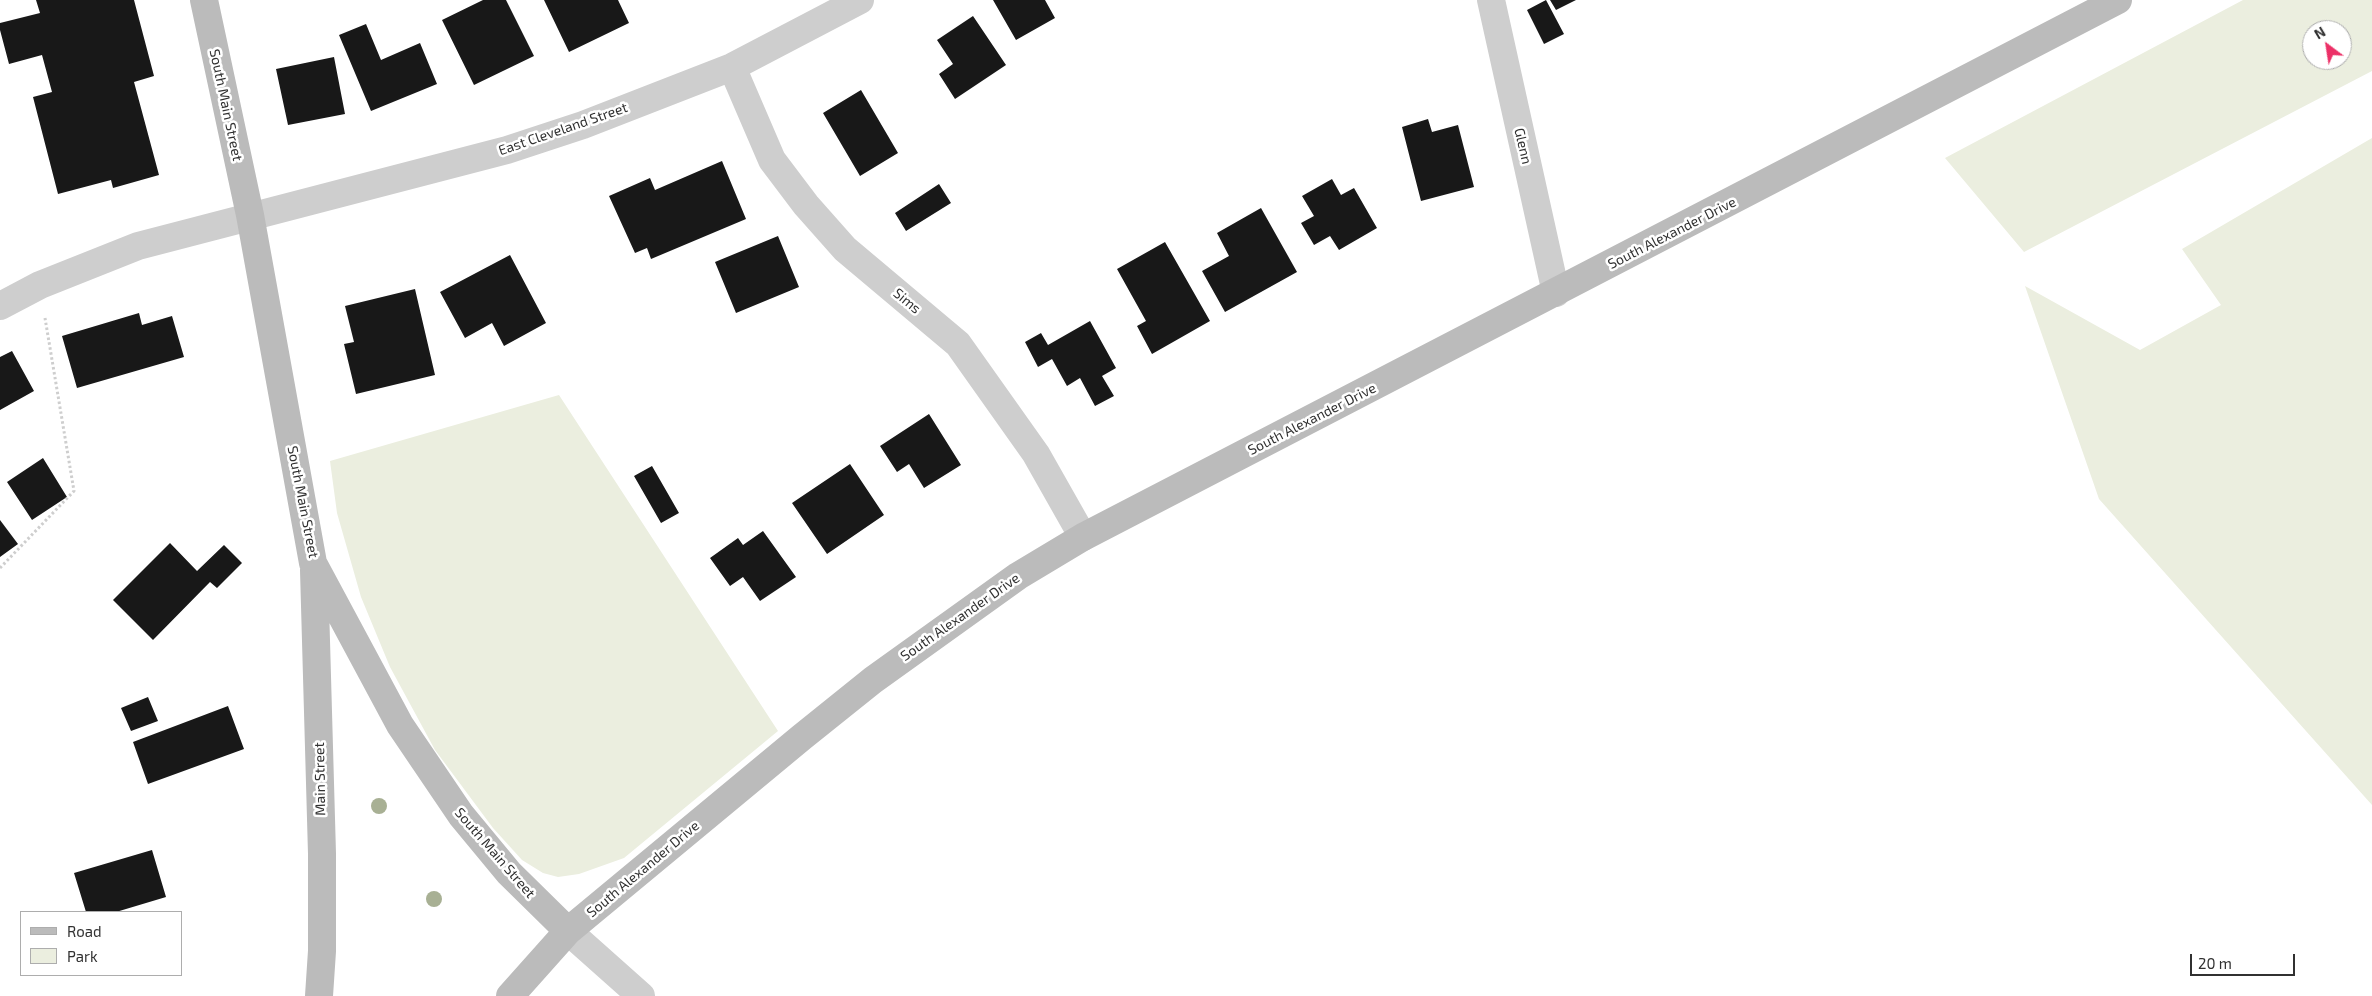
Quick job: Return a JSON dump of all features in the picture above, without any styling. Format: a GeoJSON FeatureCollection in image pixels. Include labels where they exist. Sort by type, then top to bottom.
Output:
{"type":"FeatureCollection","features":[{"type":"Feature","properties":{"kind":"main road","name":"South Main Street"},"geometry":{"type":"LineString","coordinates":[[204,0],[250,215],[313,563],[400,725],[461,815],[509,873],[568,931]]}},
{"type":"Feature","properties":{"kind":"main road","name":"South Alexander Drive"},"geometry":{"type":"LineString","coordinates":[[510,996],[568,931],[872,680],[1018,576],[1084,536],[2118,0]]}},
{"type":"Feature","properties":{"kind":"main road","name":"Main Street"},"geometry":{"type":"LineString","coordinates":[[313,563],[322,854],[322,951],[319,996]]}},
{"type":"Feature","properties":{"kind":"street","name":"East Cleveland Street"},"geometry":{"type":"LineString","coordinates":[[0,306],[40,284],[138,246],[250,215],[507,150],[583,125],[732,67],[860,0]]}},
{"type":"Feature","properties":{"kind":"street","name":"Glenn"},"geometry":{"type":"LineString","coordinates":[[1490,0],[1556,292]]}},
{"type":"Feature","properties":{"kind":"street","name":"Sims"},"geometry":{"type":"LineString","coordinates":[[732,67],[772,160],[806,205],[845,249],[958,344],[1036,454],[1084,536]]}},
{"type":"Feature","properties":{"kind":"street"},"geometry":{"type":"LineString","coordinates":[[568,931],[641,996]]}},
{"type":"Feature","properties":{"kind":"path"},"geometry":{"type":"LineString","coordinates":[[0,568],[74,491],[40,284]]}},
{"type":"Feature","properties":{"kind":"green space"},"geometry":{"type":"Polygon","coordinates":[[[2243,0],[2372,0],[2372,71],[2024,252],[1945,158],[2243,0]]]}},
{"type":"Feature","properties":{"kind":"green space"},"geometry":{"type":"Polygon","coordinates":[[[2372,138],[2372,805],[2099,499],[2025,286],[2140,350],[2221,305],[2182,249],[2372,138]]]}},
{"type":"Feature","properties":{"kind":"green space"},"geometry":{"type":"Polygon","coordinates":[[[559,395],[778,731],[624,858],[579,874],[558,877],[543,873],[522,860],[493,828],[435,750],[390,667],[361,597],[337,513],[330,461],[559,395]]]}},
{"type":"Feature","properties":{"kind":"building"},"geometry":{"type":"Polygon","coordinates":[[[36,0],[134,0],[154,76],[134,82],[159,175],[113,188],[111,180],[58,194],[33,97],[52,92],[42,55],[9,64],[0,30],[0,23],[40,13],[36,0]]]}},
{"type":"Feature","properties":{"kind":"building"},"geometry":{"type":"Polygon","coordinates":[[[483,0],[506,0],[534,56],[474,85],[442,20],[483,0]]]}},
{"type":"Feature","properties":{"kind":"building"},"geometry":{"type":"Polygon","coordinates":[[[544,0],[618,0],[629,23],[569,52],[544,0]]]}},
{"type":"Feature","properties":{"kind":"building"},"geometry":{"type":"Polygon","coordinates":[[[993,0],[1045,0],[1055,18],[1016,40],[993,0]]]}},
{"type":"Feature","properties":{"kind":"building"},"geometry":{"type":"Polygon","coordinates":[[[1546,0],[1564,34],[1544,44],[1527,10],[1546,0]]]}},
{"type":"Feature","properties":{"kind":"building"},"geometry":{"type":"Polygon","coordinates":[[[1550,0],[1576,0],[1556,10],[1550,0]]]}},
{"type":"Feature","properties":{"kind":"building"},"geometry":{"type":"Polygon","coordinates":[[[973,16],[1006,65],[955,99],[939,74],[953,64],[937,40],[973,16]]]}},
{"type":"Feature","properties":{"kind":"building"},"geometry":{"type":"Polygon","coordinates":[[[366,24],[381,60],[420,43],[437,84],[371,111],[339,35],[366,24]]]}},
{"type":"Feature","properties":{"kind":"building"},"geometry":{"type":"Polygon","coordinates":[[[334,57],[345,114],[288,125],[276,69],[334,57]]]}},
{"type":"Feature","properties":{"kind":"building"},"geometry":{"type":"Polygon","coordinates":[[[861,90],[898,153],[860,176],[823,113],[861,90]]]}},
{"type":"Feature","properties":{"kind":"building"},"geometry":{"type":"Polygon","coordinates":[[[1428,119],[1432,132],[1458,125],[1474,187],[1421,201],[1402,127],[1428,119]]]}},
{"type":"Feature","properties":{"kind":"building"},"geometry":{"type":"Polygon","coordinates":[[[722,161],[746,219],[651,259],[647,248],[635,253],[609,196],[650,178],[655,190],[722,161]]]}},
{"type":"Feature","properties":{"kind":"building"},"geometry":{"type":"Polygon","coordinates":[[[1332,179],[1341,195],[1354,188],[1377,228],[1339,250],[1330,236],[1314,245],[1301,223],[1314,216],[1302,196],[1332,179]]]}},
{"type":"Feature","properties":{"kind":"building"},"geometry":{"type":"Polygon","coordinates":[[[939,184],[951,203],[906,231],[895,213],[939,184]]]}},
{"type":"Feature","properties":{"kind":"building"},"geometry":{"type":"Polygon","coordinates":[[[1261,208],[1297,272],[1225,312],[1202,271],[1229,256],[1217,233],[1261,208]]]}},
{"type":"Feature","properties":{"kind":"building"},"geometry":{"type":"Polygon","coordinates":[[[778,236],[799,287],[736,313],[715,262],[778,236]]]}},
{"type":"Feature","properties":{"kind":"building"},"geometry":{"type":"Polygon","coordinates":[[[1165,242],[1210,321],[1152,354],[1137,326],[1146,321],[1117,269],[1165,242]]]}},
{"type":"Feature","properties":{"kind":"building"},"geometry":{"type":"Polygon","coordinates":[[[510,255],[546,323],[504,346],[492,323],[465,338],[440,292],[510,255]]]}},
{"type":"Feature","properties":{"kind":"building"},"geometry":{"type":"Polygon","coordinates":[[[415,289],[435,375],[356,394],[344,344],[354,342],[345,306],[415,289]]]}},
{"type":"Feature","properties":{"kind":"building"},"geometry":{"type":"Polygon","coordinates":[[[139,313],[142,325],[172,316],[184,357],[77,388],[62,336],[139,313]]]}},
{"type":"Feature","properties":{"kind":"building"},"geometry":{"type":"Polygon","coordinates":[[[1090,321],[1116,368],[1102,376],[1114,396],[1095,406],[1080,378],[1067,386],[1052,359],[1038,367],[1025,342],[1041,333],[1048,345],[1090,321]]]}},
{"type":"Feature","properties":{"kind":"building"},"geometry":{"type":"Polygon","coordinates":[[[12,351],[34,391],[0,410],[0,357],[12,351]]]}},
{"type":"Feature","properties":{"kind":"building"},"geometry":{"type":"Polygon","coordinates":[[[929,414],[961,465],[924,488],[909,464],[897,472],[880,446],[929,414]]]}},
{"type":"Feature","properties":{"kind":"building"},"geometry":{"type":"Polygon","coordinates":[[[43,458],[67,497],[32,520],[7,482],[43,458]]]}},
{"type":"Feature","properties":{"kind":"building"},"geometry":{"type":"Polygon","coordinates":[[[850,464],[884,515],[827,554],[792,503],[850,464]]]}},
{"type":"Feature","properties":{"kind":"building"},"geometry":{"type":"Polygon","coordinates":[[[652,466],[679,513],[661,523],[634,476],[652,466]]]}},
{"type":"Feature","properties":{"kind":"building"},"geometry":{"type":"Polygon","coordinates":[[[0,520],[18,544],[0,557],[0,520]]]}},
{"type":"Feature","properties":{"kind":"building"},"geometry":{"type":"Polygon","coordinates":[[[763,531],[796,577],[760,601],[743,577],[730,586],[710,558],[738,538],[743,545],[763,531]]]}},
{"type":"Feature","properties":{"kind":"building"},"geometry":{"type":"Polygon","coordinates":[[[170,543],[197,571],[224,545],[242,563],[217,588],[210,582],[153,640],[113,600],[170,543]]]}},
{"type":"Feature","properties":{"kind":"building"},"geometry":{"type":"Polygon","coordinates":[[[148,697],[158,721],[131,731],[121,708],[148,697]]]}},
{"type":"Feature","properties":{"kind":"building"},"geometry":{"type":"Polygon","coordinates":[[[228,706],[244,749],[148,784],[133,742],[228,706]]]}},
{"type":"Feature","properties":{"kind":"building"},"geometry":{"type":"Polygon","coordinates":[[[152,850],[166,897],[119,911],[86,911],[74,873],[152,850]]]}}]}
